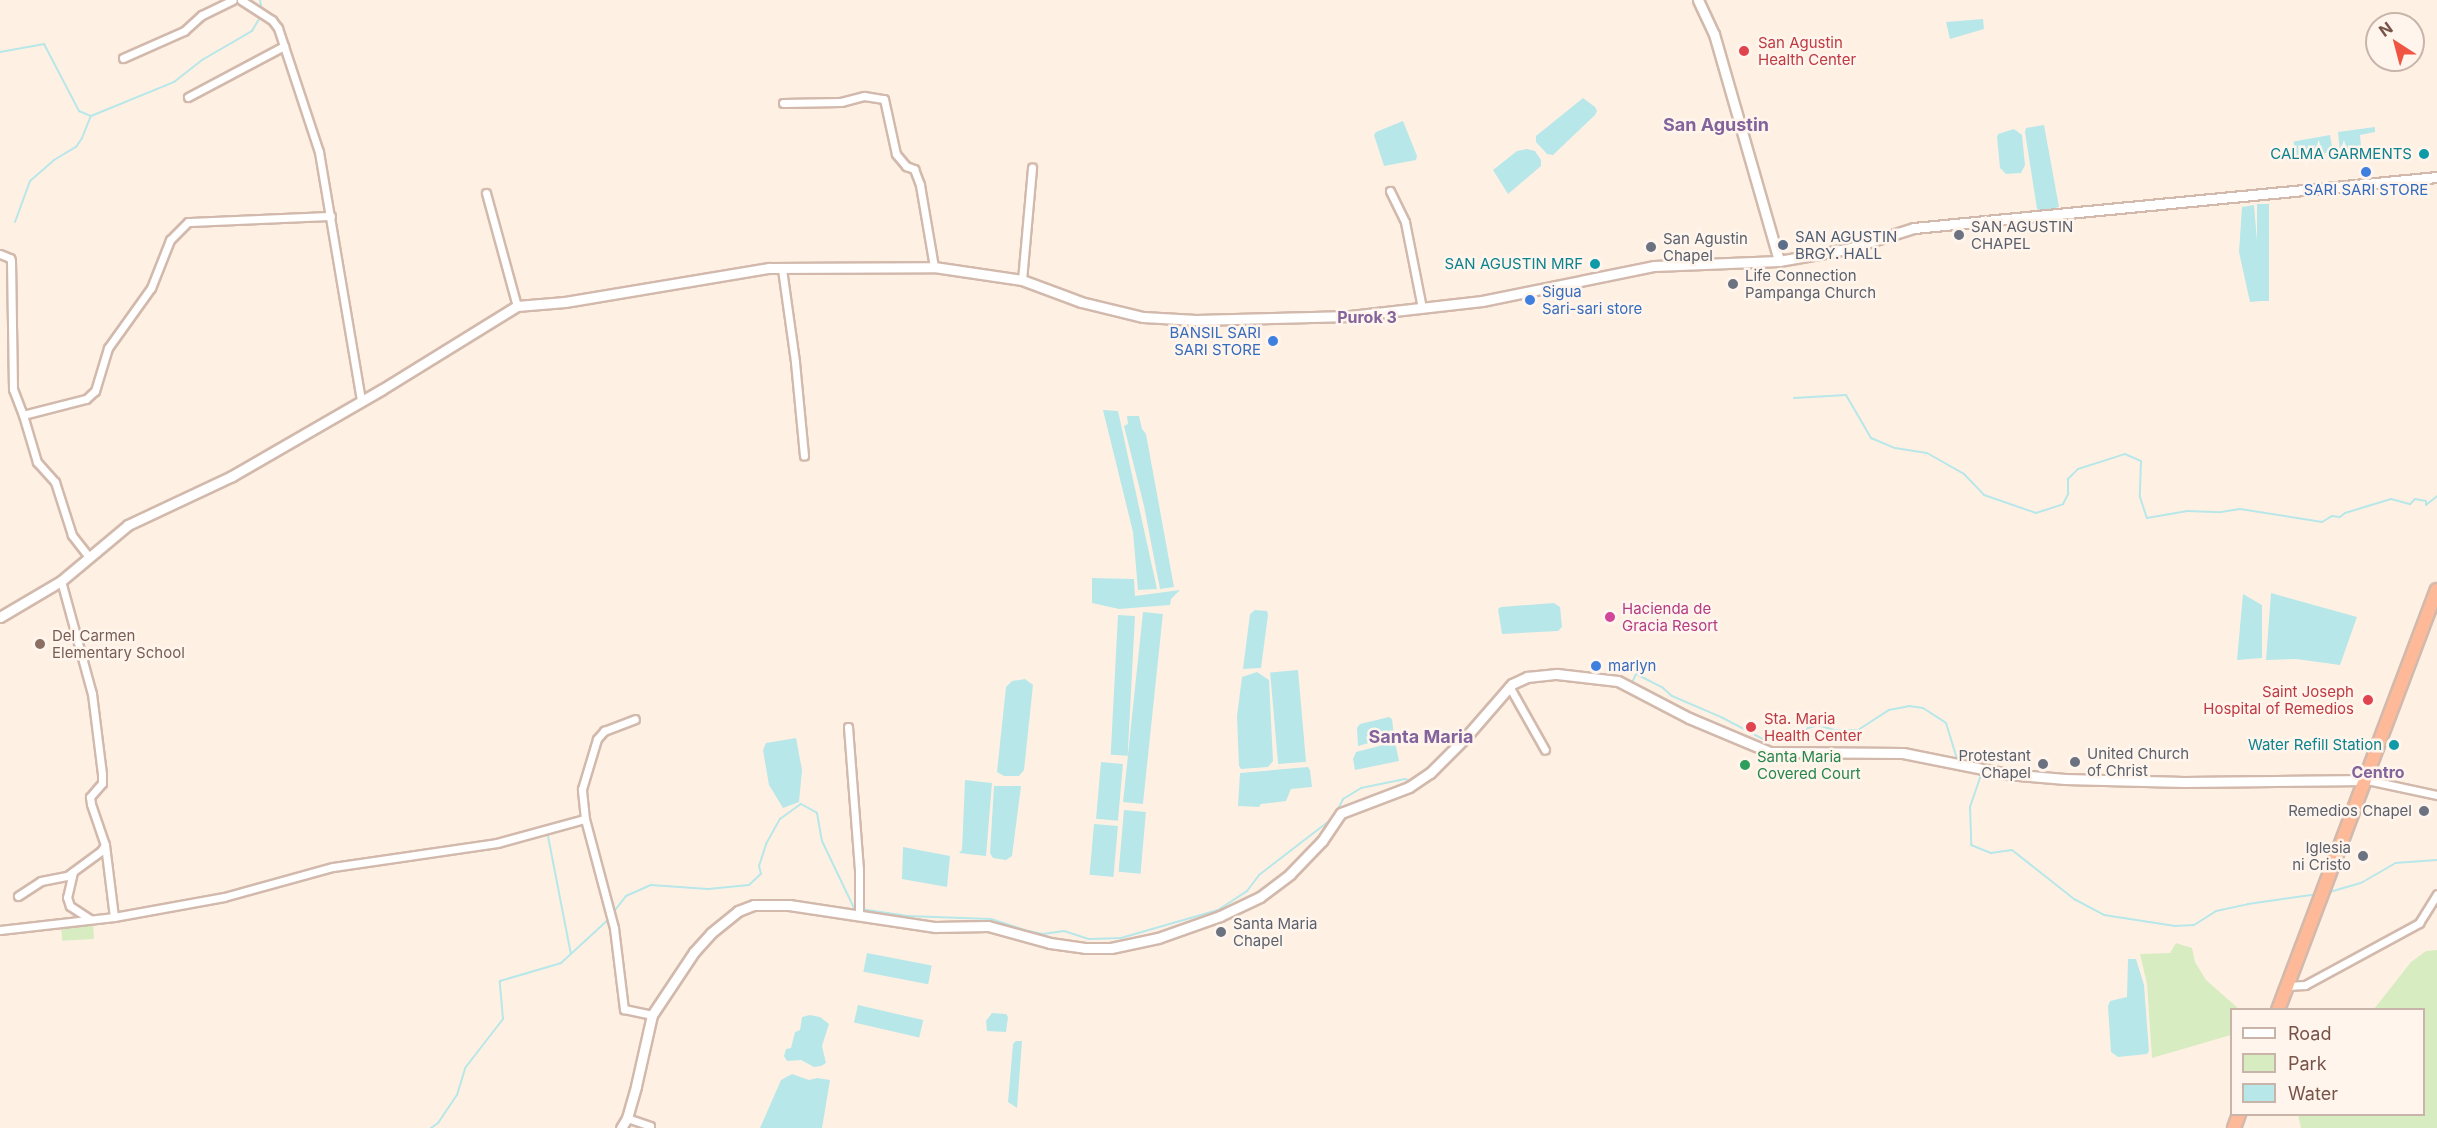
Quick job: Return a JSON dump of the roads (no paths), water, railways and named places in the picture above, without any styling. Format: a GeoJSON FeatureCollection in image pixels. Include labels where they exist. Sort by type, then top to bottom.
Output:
{"type":"FeatureCollection","features":[{"type":"Feature","properties":{"kind":"highway"},"geometry":{"type":"LineString","coordinates":[[2279,1008],[2437,590]]}},
{"type":"Feature","properties":{"kind":"street"},"geometry":{"type":"LineString","coordinates":[[123,58],[184,31],[202,15],[233,0]]}},
{"type":"Feature","properties":{"kind":"street"},"geometry":{"type":"LineString","coordinates":[[241,0],[272,20],[284,46],[319,152],[361,401]]}},
{"type":"Feature","properties":{"kind":"street"},"geometry":{"type":"LineString","coordinates":[[1698,0],[1714,34],[1724,64],[1779,261]]}},
{"type":"Feature","properties":{"kind":"street"},"geometry":{"type":"LineString","coordinates":[[188,97],[284,46]]}},
{"type":"Feature","properties":{"kind":"street"},"geometry":{"type":"LineString","coordinates":[[783,104],[841,102],[864,96],[884,99],[896,154],[906,166],[914,170],[920,185],[934,267]]}},
{"type":"Feature","properties":{"kind":"street"},"geometry":{"type":"LineString","coordinates":[[1022,280],[1032,166]]}},
{"type":"Feature","properties":{"kind":"street"},"geometry":{"type":"LineString","coordinates":[[0,617],[61,581],[128,525],[232,476],[517,306],[565,302],[716,275],[782,269],[934,267],[1022,280],[1081,302],[1143,317],[1196,320],[1305,318],[1422,308],[1542,290],[1654,266],[1779,261],[1847,249],[1914,228],[2437,177]]}},
{"type":"Feature","properties":{"kind":"street"},"geometry":{"type":"LineString","coordinates":[[1390,191],[1405,222],[1422,308]]}},
{"type":"Feature","properties":{"kind":"street"},"geometry":{"type":"LineString","coordinates":[[486,193],[517,306]]}},
{"type":"Feature","properties":{"kind":"street"},"geometry":{"type":"LineString","coordinates":[[22,415],[86,399],[95,392],[108,348],[151,288],[170,240],[188,222],[331,216]]}},
{"type":"Feature","properties":{"kind":"street"},"geometry":{"type":"LineString","coordinates":[[0,254],[10,258],[11,261],[13,389],[37,462],[55,482],[72,535],[89,557]]}},
{"type":"Feature","properties":{"kind":"street"},"geometry":{"type":"LineString","coordinates":[[782,269],[795,362],[804,456]]}},
{"type":"Feature","properties":{"kind":"street"},"geometry":{"type":"LineString","coordinates":[[61,581],[92,694],[102,783],[90,797],[105,845],[114,917]]}},
{"type":"Feature","properties":{"kind":"street"},"geometry":{"type":"LineString","coordinates":[[621,1128],[627,1118],[652,1015],[693,952],[711,933],[738,911],[766,904],[935,927],[988,926],[1050,943],[1085,948],[1111,948],[1158,938],[1210,920],[1260,897],[1290,874],[1322,841],[1341,813],[1409,787],[1430,773],[1465,738],[1509,686],[1527,677],[1557,674],[1618,681],[1689,718],[1770,752],[1903,753],[2007,774],[2065,779],[2173,782],[2367,780],[2437,795]]}},
{"type":"Feature","properties":{"kind":"street"},"geometry":{"type":"LineString","coordinates":[[1509,686],[1545,750]]}},
{"type":"Feature","properties":{"kind":"street"},"geometry":{"type":"LineString","coordinates":[[635,719],[604,731],[597,740],[582,789],[585,819],[614,928],[624,1009],[652,1015]]}},
{"type":"Feature","properties":{"kind":"street"},"geometry":{"type":"LineString","coordinates":[[848,727],[859,916]]}},
{"type":"Feature","properties":{"kind":"street"},"geometry":{"type":"LineString","coordinates":[[0,930],[114,917],[224,897],[333,867],[497,843],[585,819]]}},
{"type":"Feature","properties":{"kind":"street"},"geometry":{"type":"LineString","coordinates":[[18,896],[41,881],[67,876],[105,845]]}},
{"type":"Feature","properties":{"kind":"street"},"geometry":{"type":"LineString","coordinates":[[73,872],[67,897],[70,906],[90,919]]}},
{"type":"Feature","properties":{"kind":"street"},"geometry":{"type":"LineString","coordinates":[[2287,987],[2305,985],[2419,923],[2437,894]]}},
{"type":"Feature","properties":{"kind":"street"},"geometry":{"type":"LineString","coordinates":[[627,1118],[650,1126],[650,1128]]}},
{"type":"Feature","properties":{"kind":"water"},"geometry":{"type":"Polygon","coordinates":[[[1983,19],[1984,29],[1950,39],[1946,22],[1983,19]]]}},
{"type":"Feature","properties":{"kind":"water"},"geometry":{"type":"Polygon","coordinates":[[[1583,98],[1595,107],[1597,111],[1595,115],[1553,155],[1547,154],[1536,142],[1536,136],[1583,98]]]}},
{"type":"Feature","properties":{"kind":"water"},"geometry":{"type":"Polygon","coordinates":[[[1403,121],[1417,156],[1416,160],[1384,166],[1374,135],[1376,132],[1403,121]]]}},
{"type":"Feature","properties":{"kind":"water"},"geometry":{"type":"Polygon","coordinates":[[[2044,125],[2059,207],[2041,212],[2037,209],[2025,132],[2026,128],[2044,125]]]}},
{"type":"Feature","properties":{"kind":"water"},"geometry":{"type":"Polygon","coordinates":[[[2375,127],[2375,132],[2360,135],[2361,147],[2340,152],[2338,132],[2375,127]]]}},
{"type":"Feature","properties":{"kind":"water"},"geometry":{"type":"Polygon","coordinates":[[[2014,129],[2022,135],[2025,165],[2021,173],[2006,174],[2000,168],[1997,137],[1998,134],[2014,129]]]}},
{"type":"Feature","properties":{"kind":"water"},"geometry":{"type":"Polygon","coordinates":[[[2330,135],[2333,152],[2297,158],[2294,141],[2330,135]]]}},
{"type":"Feature","properties":{"kind":"water"},"geometry":{"type":"Polygon","coordinates":[[[1527,149],[1535,151],[1541,160],[1541,166],[1508,194],[1493,170],[1517,151],[1527,149]]]}},
{"type":"Feature","properties":{"kind":"water"},"geometry":{"type":"Polygon","coordinates":[[[2257,204],[2269,204],[2269,301],[2257,301],[2257,204]]]}},
{"type":"Feature","properties":{"kind":"water"},"geometry":{"type":"Polygon","coordinates":[[[2254,205],[2262,301],[2250,302],[2239,252],[2242,207],[2254,205]]]}},
{"type":"Feature","properties":{"kind":"water"},"geometry":{"type":"Polygon","coordinates":[[[1103,410],[1118,411],[1157,589],[1138,590],[1133,532],[1103,410]]]}},
{"type":"Feature","properties":{"kind":"water"},"geometry":{"type":"Polygon","coordinates":[[[1127,416],[1139,416],[1142,429],[1146,434],[1174,587],[1160,589],[1144,506],[1124,426],[1128,424],[1127,416]]]}},
{"type":"Feature","properties":{"kind":"water"},"geometry":{"type":"Polygon","coordinates":[[[1092,578],[1134,579],[1135,596],[1180,590],[1171,599],[1170,605],[1119,609],[1092,603],[1092,578]]]}},
{"type":"Feature","properties":{"kind":"water"},"geometry":{"type":"Polygon","coordinates":[[[2271,593],[2357,617],[2340,665],[2296,659],[2266,660],[2271,593]]]}},
{"type":"Feature","properties":{"kind":"water"},"geometry":{"type":"Polygon","coordinates":[[[2243,594],[2262,605],[2262,658],[2237,660],[2243,594]]]}},
{"type":"Feature","properties":{"kind":"water"},"geometry":{"type":"Polygon","coordinates":[[[1554,603],[1560,607],[1562,627],[1558,631],[1502,634],[1498,609],[1501,607],[1554,603]]]}},
{"type":"Feature","properties":{"kind":"water"},"geometry":{"type":"Polygon","coordinates":[[[1255,610],[1267,611],[1268,615],[1261,668],[1243,669],[1250,614],[1255,610]]]}},
{"type":"Feature","properties":{"kind":"water"},"geometry":{"type":"Polygon","coordinates":[[[1143,612],[1163,614],[1143,804],[1123,802],[1143,612]]]}},
{"type":"Feature","properties":{"kind":"water"},"geometry":{"type":"Polygon","coordinates":[[[1118,615],[1135,616],[1128,756],[1111,755],[1118,615]]]}},
{"type":"Feature","properties":{"kind":"water"},"geometry":{"type":"Polygon","coordinates":[[[1298,670],[1306,762],[1278,764],[1270,672],[1298,670]]]}},
{"type":"Feature","properties":{"kind":"water"},"geometry":{"type":"Polygon","coordinates":[[[1257,672],[1269,680],[1273,761],[1268,767],[1241,769],[1237,716],[1242,677],[1257,672]]]}},
{"type":"Feature","properties":{"kind":"water"},"geometry":{"type":"Polygon","coordinates":[[[1025,679],[1033,685],[1024,770],[1019,776],[1004,776],[997,772],[1006,687],[1012,681],[1025,679]]]}},
{"type":"Feature","properties":{"kind":"water"},"geometry":{"type":"Polygon","coordinates":[[[1389,717],[1392,719],[1394,736],[1358,746],[1357,728],[1360,724],[1389,717]]]}},
{"type":"Feature","properties":{"kind":"water"},"geometry":{"type":"Polygon","coordinates":[[[796,738],[802,770],[799,802],[783,808],[769,785],[763,750],[766,743],[796,738]]]}},
{"type":"Feature","properties":{"kind":"water"},"geometry":{"type":"Polygon","coordinates":[[[1395,742],[1399,761],[1355,770],[1353,759],[1356,752],[1395,742]]]}},
{"type":"Feature","properties":{"kind":"water"},"geometry":{"type":"Polygon","coordinates":[[[1101,762],[1123,764],[1118,821],[1096,819],[1101,762]]]}},
{"type":"Feature","properties":{"kind":"water"},"geometry":{"type":"Polygon","coordinates":[[[1308,767],[1312,787],[1291,789],[1286,801],[1261,804],[1259,807],[1238,806],[1240,773],[1308,767]]]}},
{"type":"Feature","properties":{"kind":"water"},"geometry":{"type":"Polygon","coordinates":[[[965,780],[992,783],[986,856],[959,853],[962,850],[965,780]]]}},
{"type":"Feature","properties":{"kind":"water"},"geometry":{"type":"Polygon","coordinates":[[[994,786],[1021,786],[1012,856],[1006,860],[993,858],[990,853],[994,786]]]}},
{"type":"Feature","properties":{"kind":"water"},"geometry":{"type":"Polygon","coordinates":[[[1124,810],[1146,812],[1141,874],[1119,872],[1124,810]]]}},
{"type":"Feature","properties":{"kind":"water"},"geometry":{"type":"Polygon","coordinates":[[[1094,824],[1118,826],[1113,877],[1090,875],[1094,824]]]}},
{"type":"Feature","properties":{"kind":"water"},"geometry":{"type":"Polygon","coordinates":[[[903,847],[950,856],[947,887],[902,879],[903,847]]]}},
{"type":"Feature","properties":{"kind":"water"},"geometry":{"type":"Polygon","coordinates":[[[867,953],[932,966],[928,984],[863,972],[867,953]]]}},
{"type":"Feature","properties":{"kind":"water"},"geometry":{"type":"Polygon","coordinates":[[[2128,959],[2136,959],[2144,985],[2149,1051],[2147,1054],[2118,1057],[2111,1052],[2108,1006],[2110,1001],[2127,997],[2128,959]]]}},
{"type":"Feature","properties":{"kind":"water"},"geometry":{"type":"Polygon","coordinates":[[[858,1005],[923,1020],[919,1038],[854,1023],[858,1005]]]}},
{"type":"Feature","properties":{"kind":"water"},"geometry":{"type":"Polygon","coordinates":[[[992,1013],[1006,1014],[1008,1017],[1006,1032],[987,1031],[986,1021],[992,1013]]]}},
{"type":"Feature","properties":{"kind":"water"},"geometry":{"type":"Polygon","coordinates":[[[810,1015],[820,1017],[829,1024],[822,1046],[826,1063],[821,1066],[814,1067],[801,1060],[787,1061],[784,1056],[786,1049],[791,1048],[795,1032],[800,1030],[802,1017],[810,1015]]]}},
{"type":"Feature","properties":{"kind":"water"},"geometry":{"type":"Polygon","coordinates":[[[1016,1041],[1022,1041],[1017,1108],[1008,1102],[1013,1044],[1016,1041]]]}},
{"type":"Feature","properties":{"kind":"water"},"geometry":{"type":"Polygon","coordinates":[[[792,1074],[809,1080],[817,1078],[830,1080],[822,1128],[760,1128],[781,1080],[792,1074]]]}},
{"type":"Feature","properties":{"kind":"waterway"},"geometry":{"type":"LineString","coordinates":[[260,0],[262,11]]}},
{"type":"Feature","properties":{"kind":"waterway"},"geometry":{"type":"LineString","coordinates":[[0,52],[44,44],[79,111],[91,116],[174,82],[202,60],[252,31],[259,19]]}},
{"type":"Feature","properties":{"kind":"waterway"},"geometry":{"type":"LineString","coordinates":[[15,222],[30,181],[54,160],[76,147],[91,116]]}},
{"type":"Feature","properties":{"kind":"waterway"},"geometry":{"type":"LineString","coordinates":[[1794,398],[1846,395],[1871,438],[1895,448],[1927,453],[1964,474],[1984,495],[2036,513],[2063,504],[2068,494],[2068,479],[2078,469],[2125,454],[2141,461],[2140,497],[2147,518],[2187,511],[2221,512],[2240,509],[2322,522],[2332,516],[2340,517],[2345,513],[2391,499],[2410,504],[2415,499],[2426,501],[2426,505],[2437,496]]}},
{"type":"Feature","properties":{"kind":"waterway"},"geometry":{"type":"LineString","coordinates":[[1631,685],[1636,674],[1663,688],[1672,696],[1721,717],[1763,739],[1792,734],[1817,725],[1834,730],[1858,730],[1889,710],[1909,706],[1923,708],[1946,723],[1956,756],[1983,763],[1983,767]]}},
{"type":"Feature","properties":{"kind":"waterway"},"geometry":{"type":"LineString","coordinates":[[1982,772],[1970,807],[1971,845],[1991,853],[2012,850],[2074,899],[2104,915],[2175,926],[2194,925],[2216,911],[2318,894]]}},
{"type":"Feature","properties":{"kind":"waterway"},"geometry":{"type":"LineString","coordinates":[[1336,813],[1343,799],[1361,788],[1405,779],[1410,781]]}},
{"type":"Feature","properties":{"kind":"waterway"},"geometry":{"type":"LineString","coordinates":[[612,914],[626,896],[651,885],[708,889],[749,885],[761,874],[759,866],[766,844],[780,819],[801,804],[817,813],[822,841],[854,908],[907,916],[991,919],[1043,934],[1064,931],[1089,939],[1121,938],[1218,910],[1247,891],[1259,875],[1333,818]]}},
{"type":"Feature","properties":{"kind":"waterway"},"geometry":{"type":"LineString","coordinates":[[547,831],[571,954]]}},
{"type":"Feature","properties":{"kind":"waterway"},"geometry":{"type":"LineString","coordinates":[[2326,893],[2361,883],[2395,863],[2437,860]]}},
{"type":"Feature","properties":{"kind":"waterway"},"geometry":{"type":"LineString","coordinates":[[431,1128],[438,1123],[457,1095],[465,1068],[503,1019],[500,981],[561,963],[609,919]]}},
{"type":"Feature","properties":{"kind":"place","name":"San Agustin Health Center"},"geometry":{"type":"Point","coordinates":[1744,51]}},
{"type":"Feature","properties":{"kind":"place","name":"CALMA GARMENTS"},"geometry":{"type":"Point","coordinates":[2424,154]}},
{"type":"Feature","properties":{"kind":"place","name":"SARI SARI STORE"},"geometry":{"type":"Point","coordinates":[2366,172]}},
{"type":"Feature","properties":{"kind":"place","name":"SAN AGUSTIN CHAPEL"},"geometry":{"type":"Point","coordinates":[1959,235]}},
{"type":"Feature","properties":{"kind":"place","name":"SAN AGUSTIN BRGY. HALL"},"geometry":{"type":"Point","coordinates":[1783,245]}},
{"type":"Feature","properties":{"kind":"place","name":"San Agustin Chapel"},"geometry":{"type":"Point","coordinates":[1651,247]}},
{"type":"Feature","properties":{"kind":"place","name":"SAN AGUSTIN MRF"},"geometry":{"type":"Point","coordinates":[1595,264]}},
{"type":"Feature","properties":{"kind":"place","name":"Life Connection Pampanga Church"},"geometry":{"type":"Point","coordinates":[1733,284]}},
{"type":"Feature","properties":{"kind":"place","name":"Sigua Sari-sari store"},"geometry":{"type":"Point","coordinates":[1530,300]}},
{"type":"Feature","properties":{"kind":"place","name":"BANSIL SARI SARI STORE"},"geometry":{"type":"Point","coordinates":[1273,341]}},
{"type":"Feature","properties":{"kind":"place","name":"Hacienda de Gracia Resort"},"geometry":{"type":"Point","coordinates":[1610,617]}},
{"type":"Feature","properties":{"kind":"place","name":"Del Carmen Elementary School"},"geometry":{"type":"Point","coordinates":[40,644]}},
{"type":"Feature","properties":{"kind":"place","name":"marlyn"},"geometry":{"type":"Point","coordinates":[1596,666]}},
{"type":"Feature","properties":{"kind":"place","name":"Saint Joseph Hospital of Remedios"},"geometry":{"type":"Point","coordinates":[2368,700]}},
{"type":"Feature","properties":{"kind":"place","name":"Sta. Maria Health Center"},"geometry":{"type":"Point","coordinates":[1751,727]}},
{"type":"Feature","properties":{"kind":"place","name":"Water Refill Station"},"geometry":{"type":"Point","coordinates":[2394,745]}},
{"type":"Feature","properties":{"kind":"place","name":"United Church of Christ"},"geometry":{"type":"Point","coordinates":[2075,762]}},
{"type":"Feature","properties":{"kind":"place","name":"Protestant Chapel"},"geometry":{"type":"Point","coordinates":[2043,764]}},
{"type":"Feature","properties":{"kind":"place","name":"Santa Maria Covered Court"},"geometry":{"type":"Point","coordinates":[1745,765]}},
{"type":"Feature","properties":{"kind":"place","name":"Remedios Chapel"},"geometry":{"type":"Point","coordinates":[2424,811]}},
{"type":"Feature","properties":{"kind":"place","name":"Iglesia ni Cristo"},"geometry":{"type":"Point","coordinates":[2363,856]}},
{"type":"Feature","properties":{"kind":"place","name":"Santa Maria Chapel"},"geometry":{"type":"Point","coordinates":[1221,932]}},
{"type":"Feature","properties":{"kind":"district","name":"San Agustin"},"geometry":{"type":"Point","coordinates":[1716,125]}},
{"type":"Feature","properties":{"kind":"district","name":"Purok 3"},"geometry":{"type":"Point","coordinates":[1367,317]}},
{"type":"Feature","properties":{"kind":"district","name":"Santa Maria"},"geometry":{"type":"Point","coordinates":[1421,737]}},
{"type":"Feature","properties":{"kind":"district","name":"Centro"},"geometry":{"type":"Point","coordinates":[2378,772]}}]}
